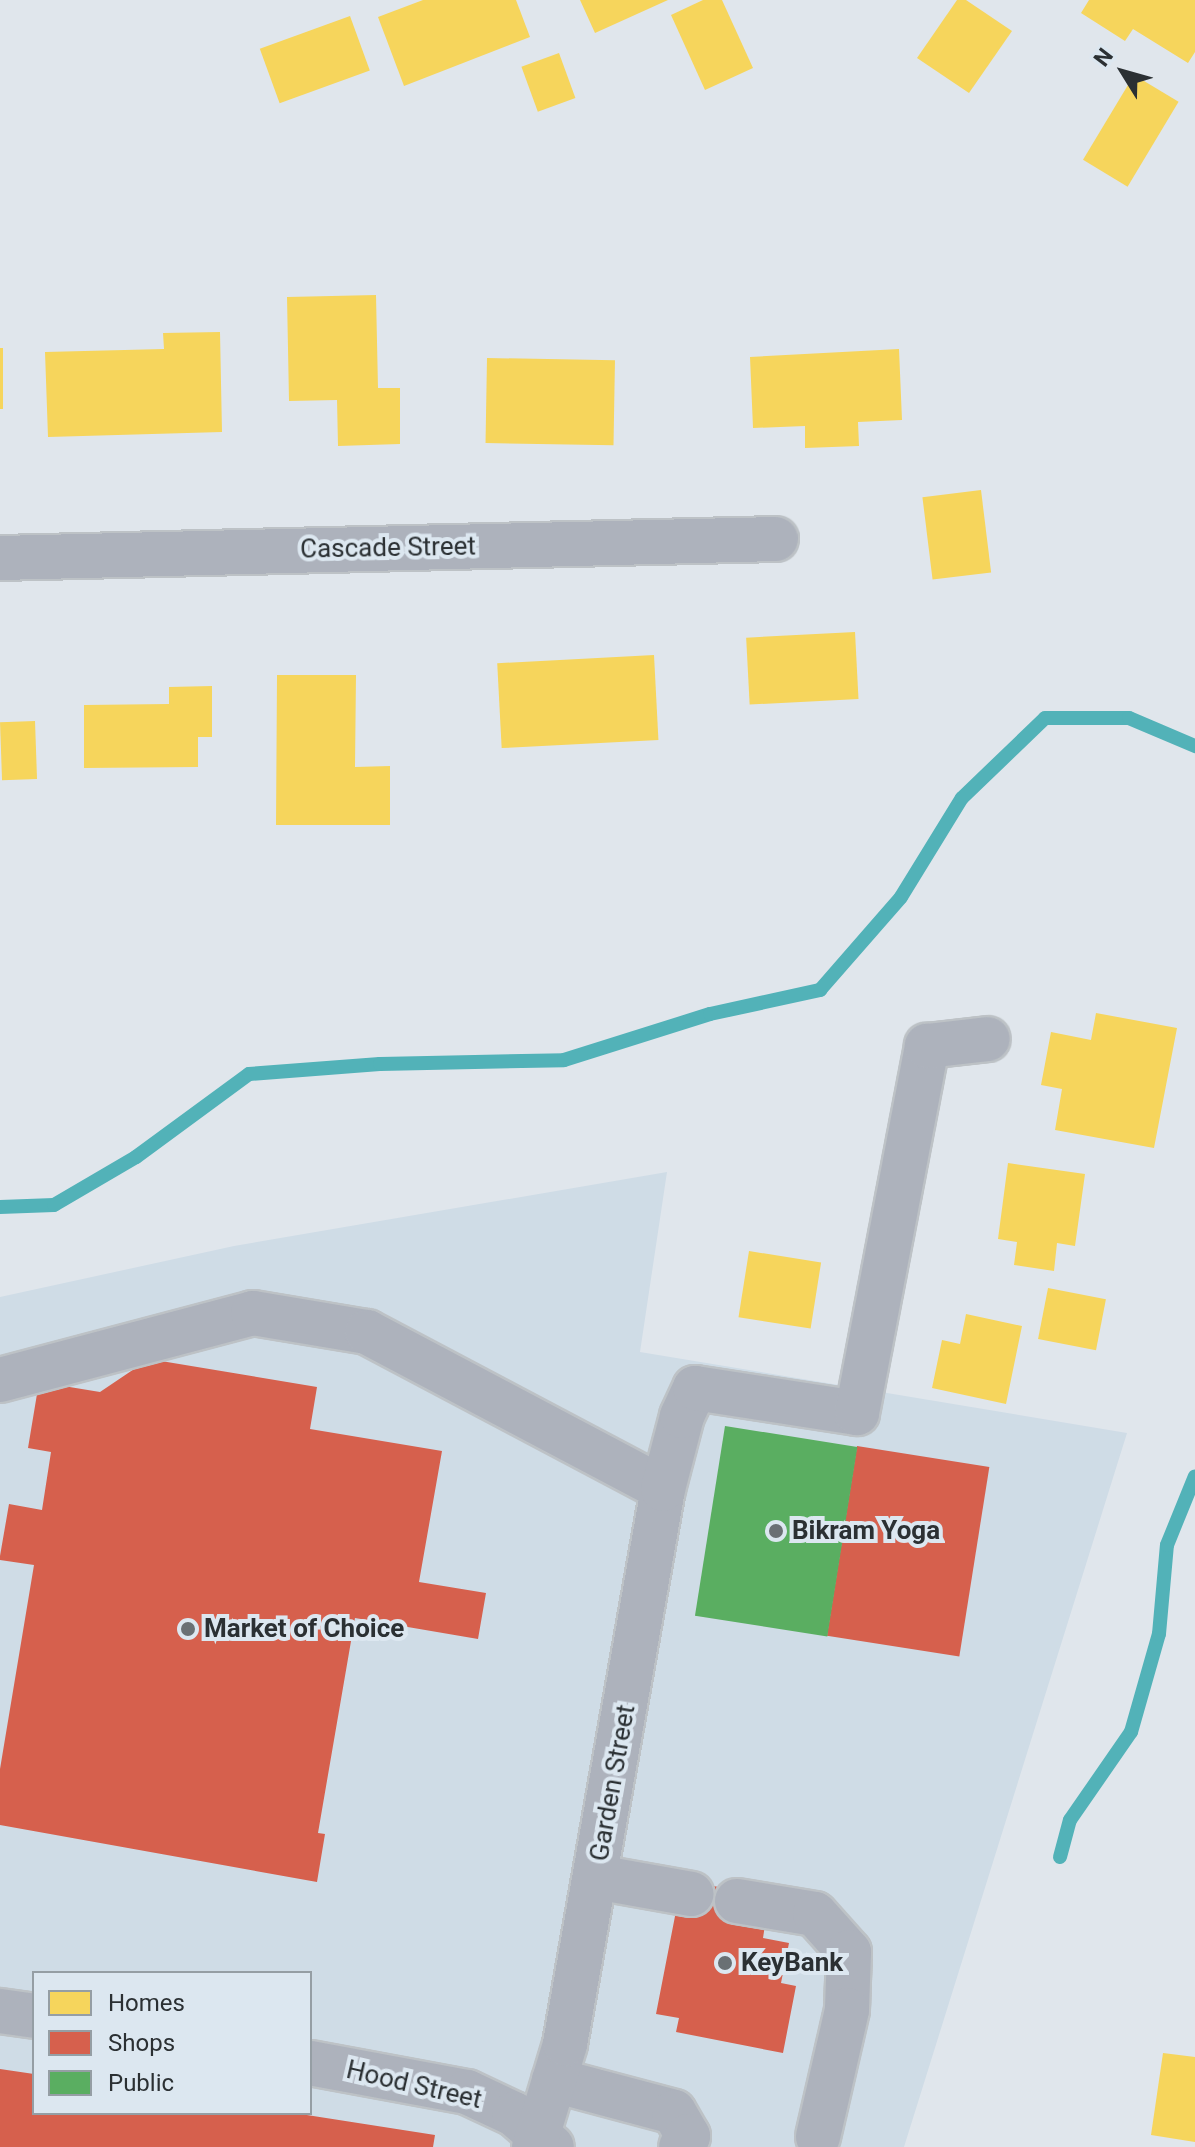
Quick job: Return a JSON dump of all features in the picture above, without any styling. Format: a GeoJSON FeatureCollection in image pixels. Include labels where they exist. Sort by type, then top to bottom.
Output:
{"type":"FeatureCollection","features":[{"type":"Feature","properties":{"kind":"street","name":"Cascade Street"},"geometry":{"type":"LineString","coordinates":[[0,558],[776,539]]}},
{"type":"Feature","properties":{"kind":"street","name":"Garden Street"},"geometry":{"type":"LineString","coordinates":[[541,2143],[596,1877],[663,1489],[679,1429],[695,1388],[857,1413],[927,1046],[988,1039]]}},
{"type":"Feature","properties":{"kind":"street"},"geometry":{"type":"LineString","coordinates":[[0,1380],[253,1313],[367,1332],[663,1489]]}},
{"type":"Feature","properties":{"kind":"street"},"geometry":{"type":"LineString","coordinates":[[596,1877],[691,1894]]}},
{"type":"Feature","properties":{"kind":"street"},"geometry":{"type":"LineString","coordinates":[[737,1901],[815,1914],[849,1952],[847,2010],[818,2137]]}},
{"type":"Feature","properties":{"kind":"street"},"geometry":{"type":"LineString","coordinates":[[0,2011],[32,2016]]}},
{"type":"Feature","properties":{"kind":"street","name":"Hood Street"},"geometry":{"type":"LineString","coordinates":[[312,2063],[467,2092],[514,2114],[541,2143]]}},
{"type":"Feature","properties":{"kind":"street"},"geometry":{"type":"LineString","coordinates":[[554,2080],[674,2112],[688,2136],[681,2147]]}},
{"type":"Feature","properties":{"kind":"shaded area"},"geometry":{"type":"Polygon","coordinates":[[[667,1172],[640,1352],[1127,1433],[904,2147],[0,2147],[0,1297],[234,1246],[667,1172]]]}},
{"type":"Feature","properties":{"kind":"building: Homes"},"geometry":{"type":"Polygon","coordinates":[[[423,0],[516,0],[530,37],[404,86],[378,17],[423,0]]]}},
{"type":"Feature","properties":{"kind":"building: Homes"},"geometry":{"type":"Polygon","coordinates":[[[580,0],[668,0],[595,33],[580,0]]]}},
{"type":"Feature","properties":{"kind":"building: Homes"},"geometry":{"type":"Polygon","coordinates":[[[703,0],[722,0],[753,68],[705,90],[671,15],[703,0]]]}},
{"type":"Feature","properties":{"kind":"building: Homes"},"geometry":{"type":"Polygon","coordinates":[[[957,0],[966,0],[1012,31],[969,93],[917,58],[957,0]]]}},
{"type":"Feature","properties":{"kind":"building: Homes"},"geometry":{"type":"Polygon","coordinates":[[[1089,0],[1195,0],[1195,52],[1188,63],[1133,29],[1125,41],[1081,13],[1089,0]]]}},
{"type":"Feature","properties":{"kind":"building: Homes"},"geometry":{"type":"Polygon","coordinates":[[[350,16],[370,71],[280,103],[260,49],[350,16]]]}},
{"type":"Feature","properties":{"kind":"building: Homes"},"geometry":{"type":"Polygon","coordinates":[[[559,53],[575,98],[538,112],[521,67],[559,53]]]}},
{"type":"Feature","properties":{"kind":"building: Homes"},"geometry":{"type":"Polygon","coordinates":[[[1134,75],[1179,102],[1128,187],[1083,160],[1134,75]]]}},
{"type":"Feature","properties":{"kind":"building: Homes"},"geometry":{"type":"Polygon","coordinates":[[[376,295],[378,388],[400,388],[400,444],[338,446],[337,400],[289,401],[287,297],[376,295]]]}},
{"type":"Feature","properties":{"kind":"building: Homes"},"geometry":{"type":"Polygon","coordinates":[[[220,332],[222,432],[48,437],[45,352],[164,349],[163,333],[220,332]]]}},
{"type":"Feature","properties":{"kind":"building: Homes"},"geometry":{"type":"Polygon","coordinates":[[[0,348],[3,348],[3,409],[0,409],[0,348]]]}},
{"type":"Feature","properties":{"kind":"building: Homes"},"geometry":{"type":"Polygon","coordinates":[[[899,349],[902,420],[858,422],[859,446],[805,448],[805,426],[753,428],[750,357],[899,349]]]}},
{"type":"Feature","properties":{"kind":"building: Homes"},"geometry":{"type":"Polygon","coordinates":[[[487,358],[615,360],[613,445],[486,443],[487,358]]]}},
{"type":"Feature","properties":{"kind":"building: Homes"},"geometry":{"type":"Polygon","coordinates":[[[981,490],[991,572],[933,580],[922,497],[981,490]]]}},
{"type":"Feature","properties":{"kind":"building: Homes"},"geometry":{"type":"Polygon","coordinates":[[[855,632],[859,699],[750,705],[746,638],[855,632]]]}},
{"type":"Feature","properties":{"kind":"building: Homes"},"geometry":{"type":"Polygon","coordinates":[[[654,655],[658,740],[502,748],[497,663],[654,655]]]}},
{"type":"Feature","properties":{"kind":"building: Homes"},"geometry":{"type":"Polygon","coordinates":[[[277,675],[356,675],[355,767],[390,766],[390,825],[276,825],[277,675]]]}},
{"type":"Feature","properties":{"kind":"building: Homes"},"geometry":{"type":"Polygon","coordinates":[[[212,686],[212,737],[198,737],[198,767],[84,768],[84,705],[169,704],[169,687],[212,686]]]}},
{"type":"Feature","properties":{"kind":"building: Homes"},"geometry":{"type":"Polygon","coordinates":[[[35,721],[37,779],[2,780],[0,722],[35,721]]]}},
{"type":"Feature","properties":{"kind":"building: Homes"},"geometry":{"type":"Polygon","coordinates":[[[1096,1013],[1177,1028],[1154,1148],[1055,1130],[1062,1089],[1041,1085],[1051,1032],[1091,1040],[1096,1013]]]}},
{"type":"Feature","properties":{"kind":"building: Homes"},"geometry":{"type":"Polygon","coordinates":[[[1008,1163],[1085,1174],[1075,1246],[1057,1243],[1054,1271],[1014,1265],[1017,1242],[998,1239],[1008,1163]]]}},
{"type":"Feature","properties":{"kind":"building: Homes"},"geometry":{"type":"Polygon","coordinates":[[[749,1251],[821,1262],[811,1329],[739,1317],[749,1251]]]}},
{"type":"Feature","properties":{"kind":"building: Homes"},"geometry":{"type":"Polygon","coordinates":[[[1048,1288],[1106,1299],[1096,1350],[1038,1339],[1048,1288]]]}},
{"type":"Feature","properties":{"kind":"building: Homes"},"geometry":{"type":"Polygon","coordinates":[[[966,1314],[1022,1326],[1006,1404],[932,1388],[942,1340],[960,1344],[966,1314]]]}},
{"type":"Feature","properties":{"kind":"building: Homes"},"geometry":{"type":"Polygon","coordinates":[[[1163,2053],[1195,2057],[1195,2142],[1151,2135],[1163,2053]]]}},
{"type":"Feature","properties":{"kind":"building: Shops","name":"Market of Choice"},"geometry":{"type":"Polygon","coordinates":[[[149,1359],[317,1387],[310,1429],[442,1451],[419,1582],[486,1593],[478,1639],[355,1618],[318,1833],[325,1834],[317,1882],[0,1825],[0,1769],[34,1565],[0,1560],[0,1556],[9,1504],[42,1510],[51,1452],[28,1448],[39,1382],[100,1392],[149,1359]]]}},
{"type":"Feature","properties":{"kind":"building: Shops"},"geometry":{"type":"Polygon","coordinates":[[[857,1446],[989,1467],[959,1657],[827,1636],[857,1446]]]}},
{"type":"Feature","properties":{"kind":"building: Shops","name":"KeyBank"},"geometry":{"type":"Polygon","coordinates":[[[693,1882],[739,1891],[765,1925],[763,1938],[789,1943],[781,1983],[796,1986],[783,2053],[676,2032],[679,2018],[656,2014],[676,1911],[693,1882]]]}},
{"type":"Feature","properties":{"kind":"building: Shops"},"geometry":{"type":"Polygon","coordinates":[[[0,2069],[32,2074],[32,2115],[307,2115],[435,2135],[433,2147],[0,2147],[0,2069]]]}},
{"type":"Feature","properties":{"kind":"building: Public","name":"Bikram Yoga"},"geometry":{"type":"Polygon","coordinates":[[[725,1426],[857,1447],[827,1637],[695,1616],[725,1426]]]}},
{"type":"Feature","properties":{"kind":"waterway"},"geometry":{"type":"LineString","coordinates":[[0,1207],[54,1205],[136,1157],[249,1074],[380,1064],[564,1060],[710,1014],[820,990],[901,897],[962,798],[1045,718],[1129,718],[1195,746]]}},
{"type":"Feature","properties":{"kind":"waterway"},"geometry":{"type":"LineString","coordinates":[[1060,1857],[1070,1820],[1131,1732],[1159,1634],[1167,1545],[1195,1476]]}},
{"type":"Feature","properties":{"kind":"place","name":"Bikram Yoga"},"geometry":{"type":"Point","coordinates":[776,1531]}},
{"type":"Feature","properties":{"kind":"place","name":"Market of Choice"},"geometry":{"type":"Point","coordinates":[188,1629]}},
{"type":"Feature","properties":{"kind":"place","name":"KeyBank"},"geometry":{"type":"Point","coordinates":[725,1963]}}]}
